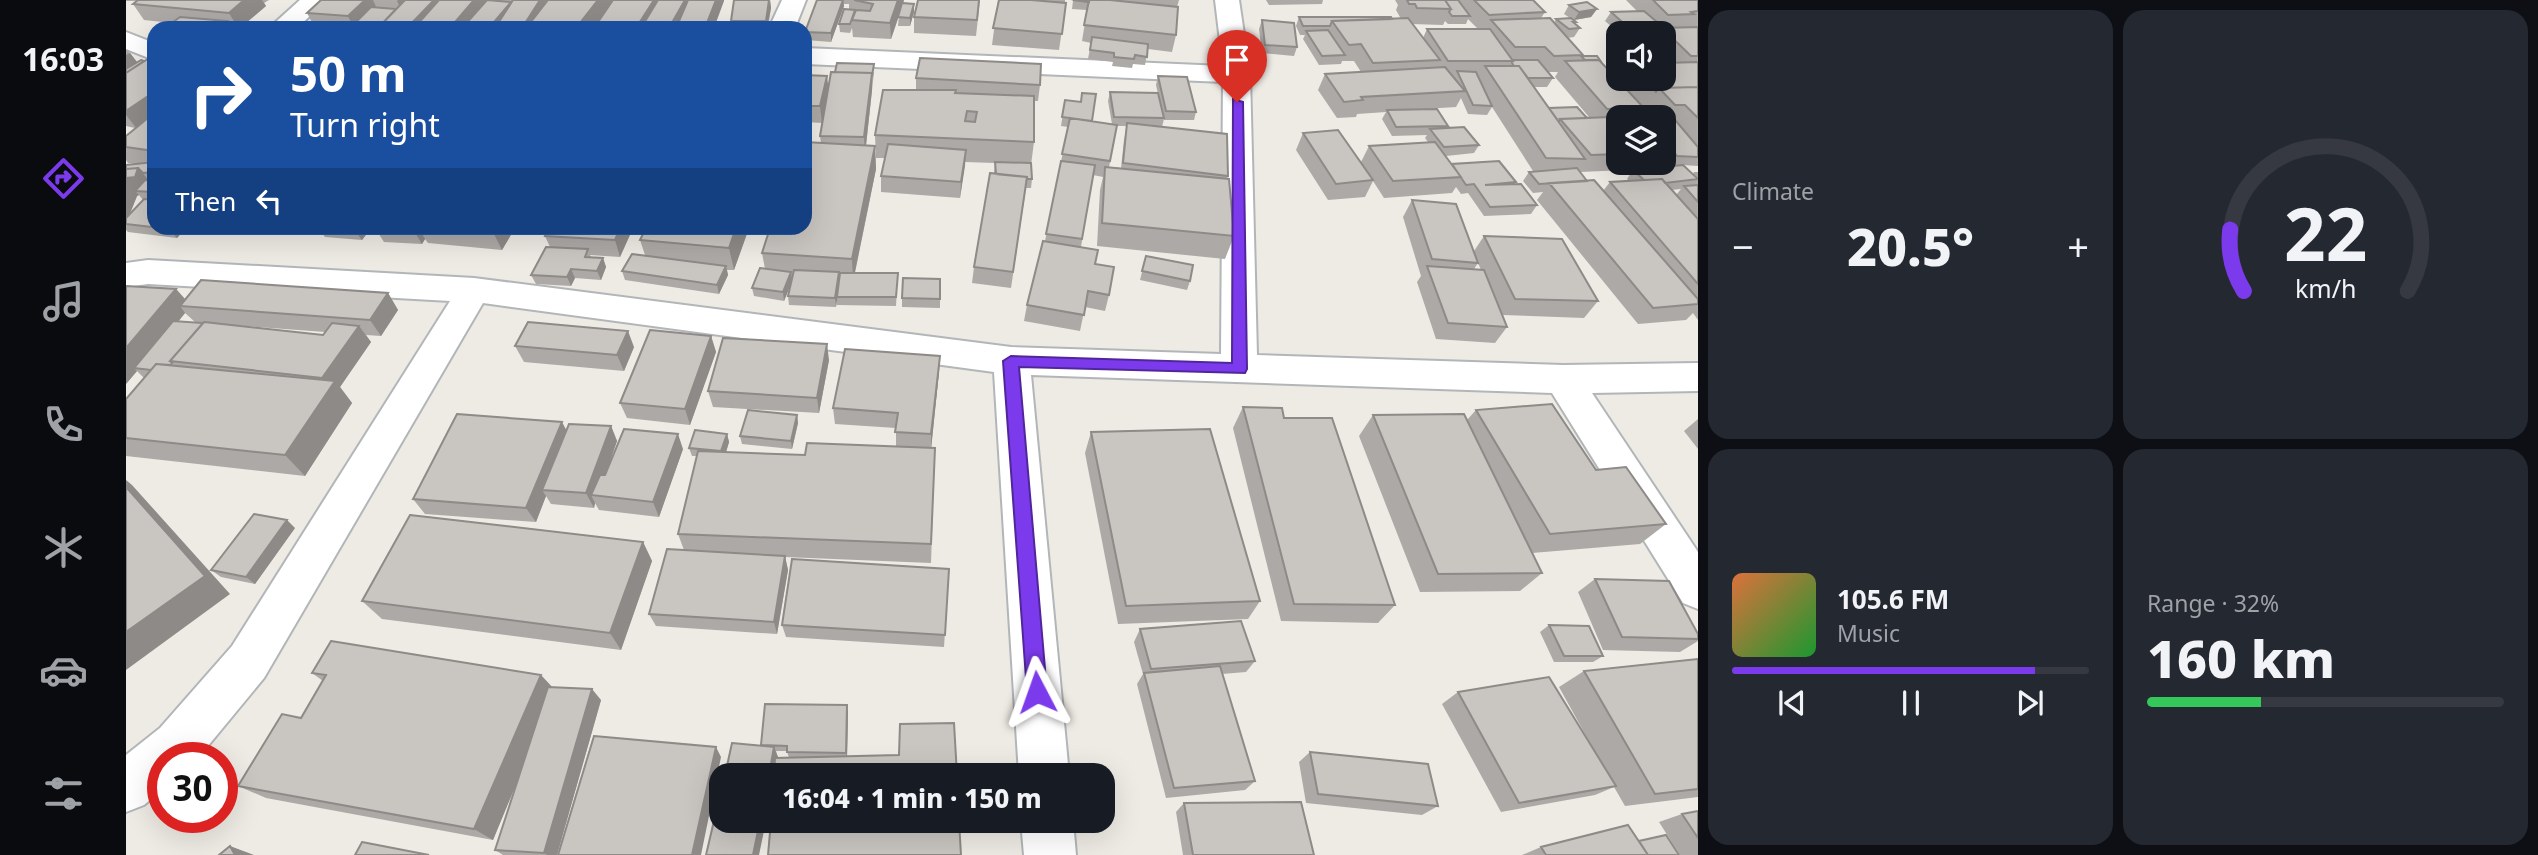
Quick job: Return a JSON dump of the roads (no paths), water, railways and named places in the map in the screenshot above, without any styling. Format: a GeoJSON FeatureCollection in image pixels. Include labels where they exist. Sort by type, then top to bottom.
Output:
{"type":"FeatureCollection","features":[{"type":"Feature","properties":{"kind":"street"},"geometry":{"type":"LineString","coordinates":[[290,21],[315,0]]}},
{"type":"Feature","properties":{"kind":"street"},"geometry":{"type":"LineString","coordinates":[[785,21],[794,0]]}},
{"type":"Feature","properties":{"kind":"street"},"geometry":{"type":"LineString","coordinates":[[1227,0],[1237,75],[1239,369]]}},
{"type":"Feature","properties":{"kind":"street"},"geometry":{"type":"LineString","coordinates":[[126,40],[147,49]]}},
{"type":"Feature","properties":{"kind":"street"},"geometry":{"type":"LineString","coordinates":[[812,56],[1237,75]]}},
{"type":"Feature","properties":{"kind":"street"},"geometry":{"type":"LineString","coordinates":[[126,275],[148,272],[474,290],[1011,361],[1563,379],[1698,377]]}},
{"type":"Feature","properties":{"kind":"street"},"geometry":{"type":"LineString","coordinates":[[126,787],[177,745],[248,662],[474,290]]}},
{"type":"Feature","properties":{"kind":"street"},"geometry":{"type":"LineString","coordinates":[[1011,361],[1043,763]]}},
{"type":"Feature","properties":{"kind":"street"},"geometry":{"type":"LineString","coordinates":[[1563,379],[1698,590]]}},
{"type":"Feature","properties":{"kind":"street"},"geometry":{"type":"LineString","coordinates":[[1048,833],[1050,855]]}}]}
